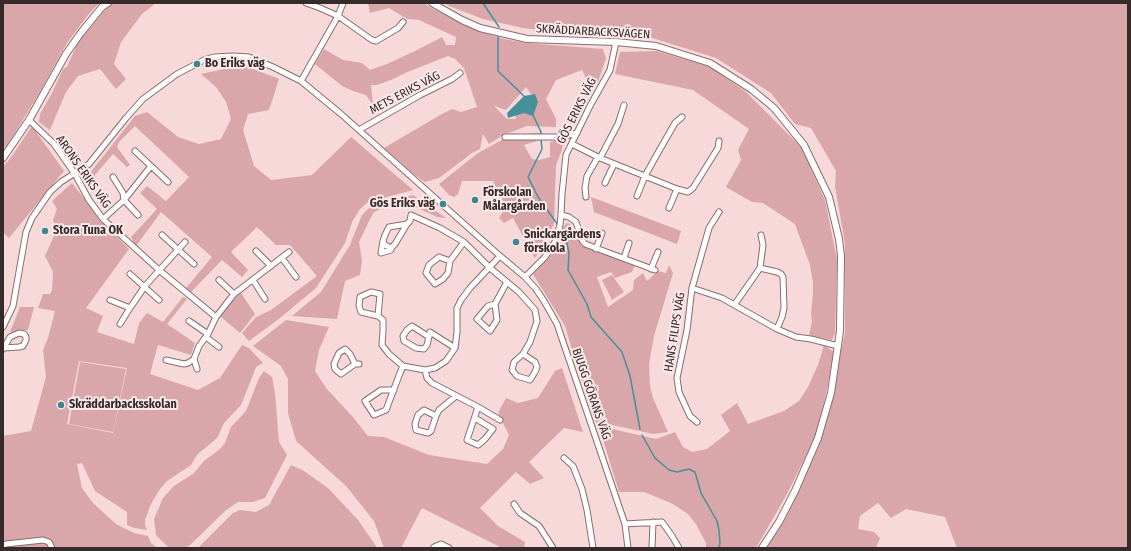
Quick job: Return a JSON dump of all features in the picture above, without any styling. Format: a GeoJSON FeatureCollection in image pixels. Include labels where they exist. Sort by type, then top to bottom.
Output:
{"type":"FeatureCollection","features":[{"type":"Feature","properties":{"kind":"street"},"geometry":{"type":"LineString","coordinates":[[3,158],[28,120],[66,54],[102,7],[108,3]]}},
{"type":"Feature","properties":{"kind":"street"},"geometry":{"type":"LineString","coordinates":[[306,3],[338,16],[372,40],[376,41],[398,28],[403,22]]}},
{"type":"Feature","properties":{"kind":"street"},"geometry":{"type":"LineString","coordinates":[[301,81],[338,16],[343,3]]}},
{"type":"Feature","properties":{"kind":"street","name":"SKRÄDDARBACKSVÄGEN"},"geometry":{"type":"LineString","coordinates":[[432,3],[462,20],[480,28],[527,39],[616,42],[656,46],[710,64],[723,70],[751,89],[774,108],[804,145],[830,198],[839,239],[841,256],[840,331],[831,394],[818,438],[795,491],[779,522],[762,548]]}},
{"type":"Feature","properties":{"kind":"street","name":"GÖS ERIKS VÄG"},"geometry":{"type":"LineString","coordinates":[[526,276],[545,257],[555,242],[560,225],[566,155],[590,106],[610,70],[616,42]]}},
{"type":"Feature","properties":{"kind":"street"},"geometry":{"type":"LineString","coordinates":[[3,327],[13,306],[26,232],[32,218],[50,192],[89,164],[143,99],[176,74],[204,60],[214,57],[233,56],[249,58],[273,67],[301,81],[341,114],[500,256],[526,276]]}},
{"type":"Feature","properties":{"kind":"street","name":"METS ERIKS VÄG"},"geometry":{"type":"LineString","coordinates":[[359,130],[420,95],[452,79],[460,73]]}},
{"type":"Feature","properties":{"kind":"street"},"geometry":{"type":"LineString","coordinates":[[586,196],[585,188],[588,176],[618,124],[624,105]]}},
{"type":"Feature","properties":{"kind":"street"},"geometry":{"type":"LineString","coordinates":[[637,196],[645,176],[675,123],[682,118]]}},
{"type":"Feature","properties":{"kind":"street","name":"ARONS ERIKS VÄG"},"geometry":{"type":"LineString","coordinates":[[28,120],[54,144],[75,174],[89,200],[103,218],[159,270],[216,317]]}},
{"type":"Feature","properties":{"kind":"street"},"geometry":{"type":"LineString","coordinates":[[505,137],[560,137],[577,133]]}},
{"type":"Feature","properties":{"kind":"street"},"geometry":{"type":"LineString","coordinates":[[572,144],[599,158],[688,192],[693,188],[718,148],[719,141]]}},
{"type":"Feature","properties":{"kind":"street"},"geometry":{"type":"LineString","coordinates":[[135,151],[168,182]]}},
{"type":"Feature","properties":{"kind":"street"},"geometry":{"type":"LineString","coordinates":[[605,183],[614,164]]}},
{"type":"Feature","properties":{"kind":"street","name":"ARONS ERIKS VÄG"},"geometry":{"type":"LineString","coordinates":[[103,218],[124,200],[151,166]]}},
{"type":"Feature","properties":{"kind":"street","name":"ARONS ERIKS VÄG"},"geometry":{"type":"LineString","coordinates":[[113,177],[123,193],[124,200],[138,215]]}},
{"type":"Feature","properties":{"kind":"street"},"geometry":{"type":"LineString","coordinates":[[669,208],[677,189]]}},
{"type":"Feature","properties":{"kind":"street","name":"HANS FILIPS VÄG"},"geometry":{"type":"LineString","coordinates":[[696,422],[690,416],[684,404],[679,392],[677,378],[687,330],[692,288],[709,228],[719,212]]}},
{"type":"Feature","properties":{"kind":"street"},"geometry":{"type":"LineString","coordinates":[[407,224],[389,227],[385,234],[381,253],[391,250],[410,221],[411,215],[440,228],[464,242],[490,268],[519,292],[535,310],[537,321],[530,342],[523,354],[514,362],[512,370],[517,376],[530,380],[537,367],[535,362],[523,354]]}},
{"type":"Feature","properties":{"kind":"street"},"geometry":{"type":"LineString","coordinates":[[561,215],[569,217],[576,222],[582,240],[585,244],[596,249],[653,269],[658,252]]}},
{"type":"Feature","properties":{"kind":"street"},"geometry":{"type":"LineString","coordinates":[[596,249],[602,233]]}},
{"type":"Feature","properties":{"kind":"street"},"geometry":{"type":"LineString","coordinates":[[162,235],[194,264]]}},
{"type":"Feature","properties":{"kind":"street"},"geometry":{"type":"LineString","coordinates":[[735,304],[760,268],[763,244],[761,235]]}},
{"type":"Feature","properties":{"kind":"street"},"geometry":{"type":"LineString","coordinates":[[383,241],[385,245],[391,248]]}},
{"type":"Feature","properties":{"kind":"street"},"geometry":{"type":"LineString","coordinates":[[120,324],[145,286],[185,242]]}},
{"type":"Feature","properties":{"kind":"street"},"geometry":{"type":"LineString","coordinates":[[450,261],[439,257],[429,265],[426,273],[434,284],[443,279],[448,273],[450,261],[464,242]]}},
{"type":"Feature","properties":{"kind":"street"},"geometry":{"type":"LineString","coordinates":[[624,258],[630,242]]}},
{"type":"Feature","properties":{"kind":"street"},"geometry":{"type":"LineString","coordinates":[[256,251],[271,266]]}},
{"type":"Feature","properties":{"kind":"street"},"geometry":{"type":"LineString","coordinates":[[166,360],[188,364],[194,359],[199,346],[207,335],[216,317],[234,294],[289,252]]}},
{"type":"Feature","properties":{"kind":"street"},"geometry":{"type":"LineString","coordinates":[[378,316],[380,294],[371,292],[360,297],[359,306],[361,312],[378,316],[382,320],[382,345],[389,354],[403,366],[425,370],[435,368],[446,361],[454,348],[457,332],[457,308],[461,300],[470,288],[500,256]]}},
{"type":"Feature","properties":{"kind":"street"},"geometry":{"type":"LineString","coordinates":[[282,258],[296,277]]}},
{"type":"Feature","properties":{"kind":"street"},"geometry":{"type":"LineString","coordinates":[[760,268],[777,272],[783,277],[784,308],[778,329]]}},
{"type":"Feature","properties":{"kind":"street"},"geometry":{"type":"LineString","coordinates":[[130,274],[159,300]]}},
{"type":"Feature","properties":{"kind":"street","name":"BJUGG GÖRANS VÄG"},"geometry":{"type":"LineString","coordinates":[[526,276],[544,301],[557,324],[625,524],[628,548]]}},
{"type":"Feature","properties":{"kind":"street"},"geometry":{"type":"LineString","coordinates":[[219,280],[234,294]]}},
{"type":"Feature","properties":{"kind":"street"},"geometry":{"type":"LineString","coordinates":[[253,280],[265,299]]}},
{"type":"Feature","properties":{"kind":"street"},"geometry":{"type":"LineString","coordinates":[[495,304],[488,306],[477,319],[490,331],[497,320],[495,304],[507,282]]}},
{"type":"Feature","properties":{"kind":"street","name":"HANS FILIPS VÄG"},"geometry":{"type":"LineString","coordinates":[[692,288],[735,304],[778,329],[796,337],[838,346]]}},
{"type":"Feature","properties":{"kind":"street"},"geometry":{"type":"LineString","coordinates":[[110,300],[130,308]]}},
{"type":"Feature","properties":{"kind":"street"},"geometry":{"type":"LineString","coordinates":[[190,321],[219,347]]}},
{"type":"Feature","properties":{"kind":"street"},"geometry":{"type":"LineString","coordinates":[[429,337],[412,326],[407,330],[404,336],[404,341],[416,348],[424,349],[427,345],[429,337],[430,332],[454,348]]}},
{"type":"Feature","properties":{"kind":"street"},"geometry":{"type":"LineString","coordinates":[[345,349],[357,364],[341,374],[334,369],[334,364],[339,353],[345,349]]}},
{"type":"Feature","properties":{"kind":"street"},"geometry":{"type":"LineString","coordinates":[[194,359],[197,369]]}},
{"type":"Feature","properties":{"kind":"street"},"geometry":{"type":"LineString","coordinates":[[394,390],[381,390],[365,401],[374,415],[386,410],[394,390],[403,366]]}},
{"type":"Feature","properties":{"kind":"street"},"geometry":{"type":"LineString","coordinates":[[425,370],[427,378],[432,383],[500,420]]}},
{"type":"Feature","properties":{"kind":"street"},"geometry":{"type":"LineString","coordinates":[[436,416],[424,410],[418,415],[415,424],[416,430],[428,433],[431,431],[439,410],[456,396]]}},
{"type":"Feature","properties":{"kind":"street"},"geometry":{"type":"LineString","coordinates":[[475,418],[493,429],[486,439],[478,445],[467,440],[478,407]]}},
{"type":"Feature","properties":{"kind":"street"},"geometry":{"type":"LineString","coordinates":[[564,458],[574,466],[582,489],[593,548]]}},
{"type":"Feature","properties":{"kind":"street"},"geometry":{"type":"LineString","coordinates":[[514,504],[520,513],[539,526],[553,548]]}},
{"type":"Feature","properties":{"kind":"street"},"geometry":{"type":"LineString","coordinates":[[652,548],[653,522]]}},
{"type":"Feature","properties":{"kind":"street"},"geometry":{"type":"LineString","coordinates":[[625,524],[662,522],[679,548]]}},
{"type":"Feature","properties":{"kind":"street"},"geometry":{"type":"LineString","coordinates":[[3,546],[6,544],[43,540],[49,542],[52,548]]}},
{"type":"Feature","properties":{"kind":"street"},"geometry":{"type":"LineString","coordinates":[[434,547],[441,544],[449,548]]}},
{"type":"Feature","properties":{"kind":"shaded area"},"geometry":{"type":"Polygon","coordinates":[[[3,3],[99,3],[67,43],[37,97],[8,144],[3,149],[3,3]]]}},
{"type":"Feature","properties":{"kind":"shaded area"},"geometry":{"type":"Polygon","coordinates":[[[112,3],[156,3],[142,14],[121,42],[114,64],[126,79],[116,89],[100,69],[78,76],[66,92],[50,130],[39,122],[40,114],[63,69],[67,67],[78,42],[112,3]]]}},
{"type":"Feature","properties":{"kind":"shaded area"},"geometry":{"type":"Polygon","coordinates":[[[368,3],[423,3],[479,31],[504,39],[526,43],[603,49],[606,58],[598,82],[593,87],[590,86],[582,70],[556,80],[546,99],[556,119],[556,127],[527,126],[503,135],[489,144],[483,134],[480,149],[472,153],[439,178],[425,182],[384,148],[452,109],[461,112],[477,107],[464,68],[455,59],[448,56],[391,80],[377,85],[371,85],[373,105],[366,95],[342,86],[315,64],[324,49],[343,60],[362,63],[370,70],[387,64],[442,37],[446,45],[455,45],[456,37],[419,20],[408,19],[389,8],[370,13],[368,3]],[[526,87],[506,110],[494,106],[507,119],[516,119],[515,114],[535,100],[526,87]]]}},
{"type":"Feature","properties":{"kind":"shaded area"},"geometry":{"type":"Polygon","coordinates":[[[444,3],[1128,3],[1128,548],[957,548],[945,517],[906,509],[891,518],[878,503],[860,516],[858,529],[874,532],[880,538],[876,548],[766,548],[785,518],[824,428],[845,332],[845,244],[835,186],[836,171],[811,128],[795,124],[771,93],[716,58],[646,36],[581,35],[523,28],[483,19],[444,3]]]}},
{"type":"Feature","properties":{"kind":"shaded area"},"geometry":{"type":"Polygon","coordinates":[[[657,51],[710,67],[746,92],[801,147],[825,200],[837,260],[835,333],[832,340],[809,335],[812,322],[811,313],[813,283],[810,265],[795,224],[763,203],[752,202],[726,187],[741,160],[738,150],[749,129],[693,90],[615,74],[620,52],[657,51]]]}},
{"type":"Feature","properties":{"kind":"shaded area"},"geometry":{"type":"Polygon","coordinates":[[[243,65],[279,79],[269,110],[248,114],[243,130],[254,166],[271,180],[312,175],[351,137],[413,190],[368,202],[360,209],[352,222],[345,243],[316,288],[249,341],[242,333],[256,317],[271,310],[317,276],[290,245],[276,245],[257,227],[231,252],[248,270],[242,277],[222,260],[191,292],[186,288],[212,257],[161,212],[136,246],[131,237],[157,209],[140,193],[147,186],[166,201],[189,177],[135,126],[119,142],[117,147],[130,165],[127,167],[113,154],[89,182],[86,178],[135,116],[147,112],[178,137],[199,144],[221,139],[231,119],[226,102],[216,87],[201,74],[243,65]]]}},
{"type":"Feature","properties":{"kind":"shaded area"},"geometry":{"type":"Polygon","coordinates":[[[32,126],[64,171],[9,238],[3,232],[3,167],[32,126]]]}},
{"type":"Feature","properties":{"kind":"shaded area"},"geometry":{"type":"Polygon","coordinates":[[[540,133],[540,140],[524,145],[532,159],[539,160],[550,157],[550,142],[559,140],[563,142],[562,150],[556,165],[554,223],[546,242],[535,258],[513,218],[504,223],[499,218],[506,207],[493,181],[462,181],[458,194],[454,197],[449,195],[439,184],[478,153],[511,135],[540,133]]]}},
{"type":"Feature","properties":{"kind":"shaded area"},"geometry":{"type":"Polygon","coordinates":[[[72,183],[104,224],[129,249],[86,308],[103,316],[97,332],[134,344],[139,323],[147,313],[163,322],[183,297],[187,299],[167,324],[195,343],[191,355],[158,345],[150,374],[198,390],[220,378],[242,345],[249,348],[263,363],[256,367],[241,405],[224,423],[217,438],[197,455],[191,465],[167,481],[160,489],[151,504],[145,520],[147,530],[134,528],[127,525],[127,512],[95,491],[82,463],[77,464],[82,488],[93,503],[116,524],[134,533],[148,536],[151,543],[157,548],[3,548],[3,436],[31,431],[46,377],[43,350],[48,338],[55,311],[38,308],[43,294],[50,294],[52,290],[53,272],[45,256],[57,229],[53,220],[57,209],[52,201],[72,183]],[[79,361],[67,424],[113,433],[127,368],[79,361]]]}},
{"type":"Feature","properties":{"kind":"shaded area"},"geometry":{"type":"Polygon","coordinates":[[[413,195],[446,218],[437,217],[411,205],[400,204],[380,209],[373,213],[359,242],[362,261],[360,275],[345,281],[337,319],[292,316],[321,292],[350,245],[362,215],[372,205],[413,195]]]}},
{"type":"Feature","properties":{"kind":"shaded area"},"geometry":{"type":"Polygon","coordinates":[[[591,197],[681,231],[677,244],[594,212],[591,197]]]}},
{"type":"Feature","properties":{"kind":"shaded area"},"geometry":{"type":"Polygon","coordinates":[[[567,223],[570,224],[583,245],[635,265],[632,272],[615,278],[611,272],[597,277],[608,307],[633,290],[634,280],[643,273],[647,281],[658,271],[666,273],[669,265],[673,273],[654,336],[649,364],[650,386],[653,398],[668,432],[653,434],[608,424],[596,423],[565,326],[533,274],[554,252],[562,228],[567,223]]]}},
{"type":"Feature","properties":{"kind":"shaded area"},"geometry":{"type":"Polygon","coordinates":[[[612,275],[624,292],[612,300],[602,280],[612,275]]]}},
{"type":"Feature","properties":{"kind":"shaded area"},"geometry":{"type":"Polygon","coordinates":[[[241,293],[255,314],[240,333],[220,316],[233,299],[241,293]]]}},
{"type":"Feature","properties":{"kind":"shaded area"},"geometry":{"type":"Polygon","coordinates":[[[20,307],[34,307],[28,330],[10,332],[20,307]]]}},
{"type":"Feature","properties":{"kind":"shaded area"},"geometry":{"type":"Polygon","coordinates":[[[286,320],[329,327],[319,350],[315,371],[326,388],[368,436],[384,437],[429,455],[487,464],[503,449],[509,435],[498,413],[506,398],[518,403],[538,398],[555,371],[562,368],[583,432],[564,428],[529,462],[544,478],[530,484],[516,472],[480,508],[498,526],[525,542],[524,548],[502,548],[422,508],[401,548],[384,548],[374,521],[346,486],[296,441],[288,413],[288,379],[281,366],[253,346],[286,320]]]}},
{"type":"Feature","properties":{"kind":"shaded area"},"geometry":{"type":"Polygon","coordinates":[[[824,345],[834,352],[826,394],[815,438],[787,494],[756,548],[706,548],[706,543],[696,524],[688,514],[673,504],[644,492],[619,492],[600,430],[608,428],[656,439],[675,432],[683,447],[692,452],[707,449],[730,431],[721,415],[737,403],[748,424],[784,411],[799,401],[808,387],[818,365],[824,345]]]}},
{"type":"Feature","properties":{"kind":"shaded area"},"geometry":{"type":"Polygon","coordinates":[[[80,362],[126,369],[113,432],[69,424],[80,362]]]}},
{"type":"Feature","properties":{"kind":"shaded area"},"geometry":{"type":"Polygon","coordinates":[[[264,371],[272,377],[275,393],[279,442],[287,455],[265,498],[253,502],[238,502],[225,511],[189,546],[183,548],[168,547],[156,535],[154,519],[163,498],[174,486],[193,474],[204,461],[220,449],[225,443],[231,427],[246,411],[259,378],[264,371]]]}},
{"type":"Feature","properties":{"kind":"shaded area"},"geometry":{"type":"Polygon","coordinates":[[[291,465],[304,471],[328,488],[358,520],[376,548],[198,548],[233,513],[240,510],[256,512],[269,505],[291,465]]]}},
{"type":"Feature","properties":{"kind":"water"},"geometry":{"type":"Polygon","coordinates":[[[535,94],[538,102],[533,116],[524,113],[508,118],[507,113],[524,96],[535,94]]]}},
{"type":"Feature","properties":{"kind":"waterway"},"geometry":{"type":"LineString","coordinates":[[483,3],[499,27]]}},
{"type":"Feature","properties":{"kind":"waterway"},"geometry":{"type":"LineString","coordinates":[[498,36],[498,71],[525,97]]}},
{"type":"Feature","properties":{"kind":"waterway"},"geometry":{"type":"LineString","coordinates":[[533,115],[541,135]]}},
{"type":"Feature","properties":{"kind":"waterway"},"geometry":{"type":"LineString","coordinates":[[541,139],[542,149],[528,177],[538,197],[558,225]]}},
{"type":"Feature","properties":{"kind":"waterway"},"geometry":{"type":"LineString","coordinates":[[560,228],[565,234],[569,253],[568,270],[587,304],[591,317],[622,352],[630,376],[640,429]]}},
{"type":"Feature","properties":{"kind":"waterway"},"geometry":{"type":"LineString","coordinates":[[642,435],[655,458],[669,470],[677,472],[689,469],[695,472],[701,493],[717,521],[720,543],[719,548]]}},
{"type":"Feature","properties":{"kind":"place","name":"Bo Eriks väg"},"geometry":{"type":"Point","coordinates":[197,64]}},
{"type":"Feature","properties":{"kind":"place","name":"Förskolan Målargården"},"geometry":{"type":"Point","coordinates":[475,200]}},
{"type":"Feature","properties":{"kind":"place","name":"Gös Eriks väg"},"geometry":{"type":"Point","coordinates":[443,204]}},
{"type":"Feature","properties":{"kind":"place","name":"Stora Tuna OK"},"geometry":{"type":"Point","coordinates":[45,231]}},
{"type":"Feature","properties":{"kind":"place","name":"Snickargårdens förskola"},"geometry":{"type":"Point","coordinates":[516,242]}},
{"type":"Feature","properties":{"kind":"place","name":"Skräddarbacksskolan"},"geometry":{"type":"Point","coordinates":[61,405]}}]}
